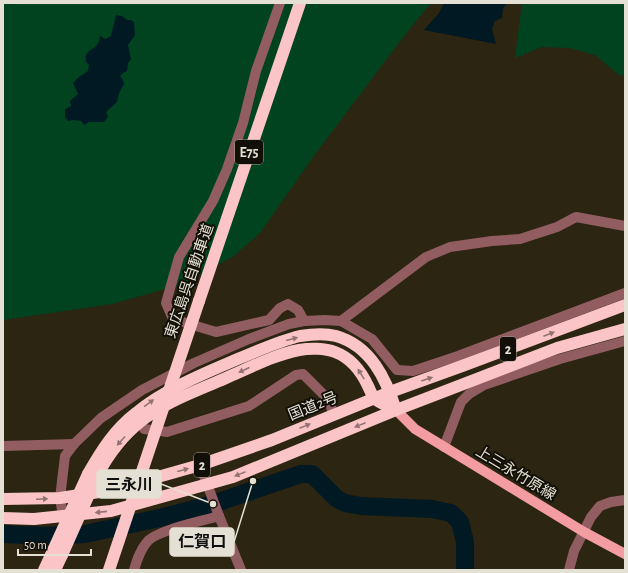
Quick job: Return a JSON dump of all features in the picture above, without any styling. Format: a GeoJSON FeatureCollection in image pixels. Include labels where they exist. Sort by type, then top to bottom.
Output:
{"type":"FeatureCollection","features":[{"type":"Feature","properties":{"kind":"highway","name":"東広島呉自動車道"},"geometry":{"type":"LineString","coordinates":[[109,570],[300,3]]}},
{"type":"Feature","properties":{"kind":"highway","name":"国道2号"},"geometry":{"type":"LineString","coordinates":[[3,499],[60,498],[112,490],[200,465],[272,440],[374,399],[460,361],[625,305]]}},
{"type":"Feature","properties":{"kind":"highway","name":"2"},"geometry":{"type":"LineString","coordinates":[[3,518],[34,519],[111,510],[233,477],[396,410],[557,348],[625,329]]}},
{"type":"Feature","properties":{"kind":"highway"},"geometry":{"type":"LineString","coordinates":[[44,570],[56,555],[93,474],[100,452],[114,432],[156,397],[217,368],[278,342],[318,334],[336,336],[363,350],[373,360],[390,392],[396,410]]}},
{"type":"Feature","properties":{"kind":"highway"},"geometry":{"type":"LineString","coordinates":[[93,474],[122,440],[146,418],[177,400],[260,363],[300,350],[318,349],[335,351],[349,360],[361,372],[374,399],[396,410]]}},
{"type":"Feature","properties":{"kind":"highway"},"geometry":{"type":"LineString","coordinates":[[55,570],[56,555]]}},
{"type":"Feature","properties":{"kind":"main road","name":"上三永竹原線"},"geometry":{"type":"LineString","coordinates":[[396,410],[415,429],[584,532],[625,554]]}},
{"type":"Feature","properties":{"kind":"street"},"geometry":{"type":"LineString","coordinates":[[280,3],[256,72],[243,123],[227,169],[213,200],[179,257],[166,303],[173,319],[216,332],[268,320],[280,308],[288,304],[298,310],[304,321]]}},
{"type":"Feature","properties":{"kind":"street"},"geometry":{"type":"LineString","coordinates":[[341,321],[426,257],[450,247],[520,239],[557,227],[576,217],[625,226]]}},
{"type":"Feature","properties":{"kind":"street"},"geometry":{"type":"LineString","coordinates":[[63,516],[60,498],[65,456],[74,444],[106,415],[142,390],[194,363],[249,339],[289,324],[304,321],[341,321],[372,339],[397,370],[413,371],[460,361],[625,293]]}},
{"type":"Feature","properties":{"kind":"street"},"geometry":{"type":"LineString","coordinates":[[444,447],[461,402],[469,394],[484,386],[560,359],[625,341]]}},
{"type":"Feature","properties":{"kind":"street"},"geometry":{"type":"LineString","coordinates":[[144,429],[167,432],[249,406],[296,375],[303,374],[328,399],[334,415]]}},
{"type":"Feature","properties":{"kind":"street"},"geometry":{"type":"LineString","coordinates":[[106,415],[119,420]]}},
{"type":"Feature","properties":{"kind":"street"},"geometry":{"type":"LineString","coordinates":[[3,446],[74,444]]}},
{"type":"Feature","properties":{"kind":"street"},"geometry":{"type":"LineString","coordinates":[[200,465],[219,516],[242,570]]}},
{"type":"Feature","properties":{"kind":"street"},"geometry":{"type":"LineString","coordinates":[[569,570],[574,552],[591,517],[600,506],[611,502],[625,500]]}},
{"type":"Feature","properties":{"kind":"street"},"geometry":{"type":"LineString","coordinates":[[134,570],[147,541],[159,533],[219,516]]}},
{"type":"Feature","properties":{"kind":"green space"},"geometry":{"type":"Polygon","coordinates":[[[3,3],[431,3],[404,36],[313,157],[260,233],[234,256],[183,284],[112,304],[3,320],[3,3]]]}},
{"type":"Feature","properties":{"kind":"green space"},"geometry":{"type":"Polygon","coordinates":[[[522,3],[625,3],[625,74],[620,76],[595,55],[570,48],[542,47],[515,58],[522,3]]]}},
{"type":"Feature","properties":{"kind":"water"},"geometry":{"type":"Polygon","coordinates":[[[444,3],[506,3],[503,9],[502,18],[495,21],[492,29],[496,44],[424,30],[439,13],[444,3]]]}},
{"type":"Feature","properties":{"kind":"water"},"geometry":{"type":"Polygon","coordinates":[[[116,15],[122,16],[127,20],[134,22],[135,35],[128,45],[131,59],[128,63],[127,71],[120,76],[124,84],[119,93],[117,102],[106,112],[108,117],[104,122],[89,122],[84,125],[81,121],[68,121],[65,117],[65,109],[71,106],[70,101],[78,94],[73,83],[88,71],[89,65],[86,62],[86,55],[98,43],[100,36],[105,39],[111,36],[116,15]]]}},
{"type":"Feature","properties":{"kind":"waterway"},"geometry":{"type":"LineString","coordinates":[[3,534],[48,536],[85,534],[164,517],[213,504],[301,474],[312,474],[337,499],[345,503],[361,506],[432,509],[451,513],[460,522],[465,542],[465,570]]}},
{"type":"Feature","properties":{"kind":"place","name":"仁賀口"},"geometry":{"type":"Point","coordinates":[253,481]}},
{"type":"Feature","properties":{"kind":"place","name":"三永川"},"geometry":{"type":"Point","coordinates":[213,504]}}]}
